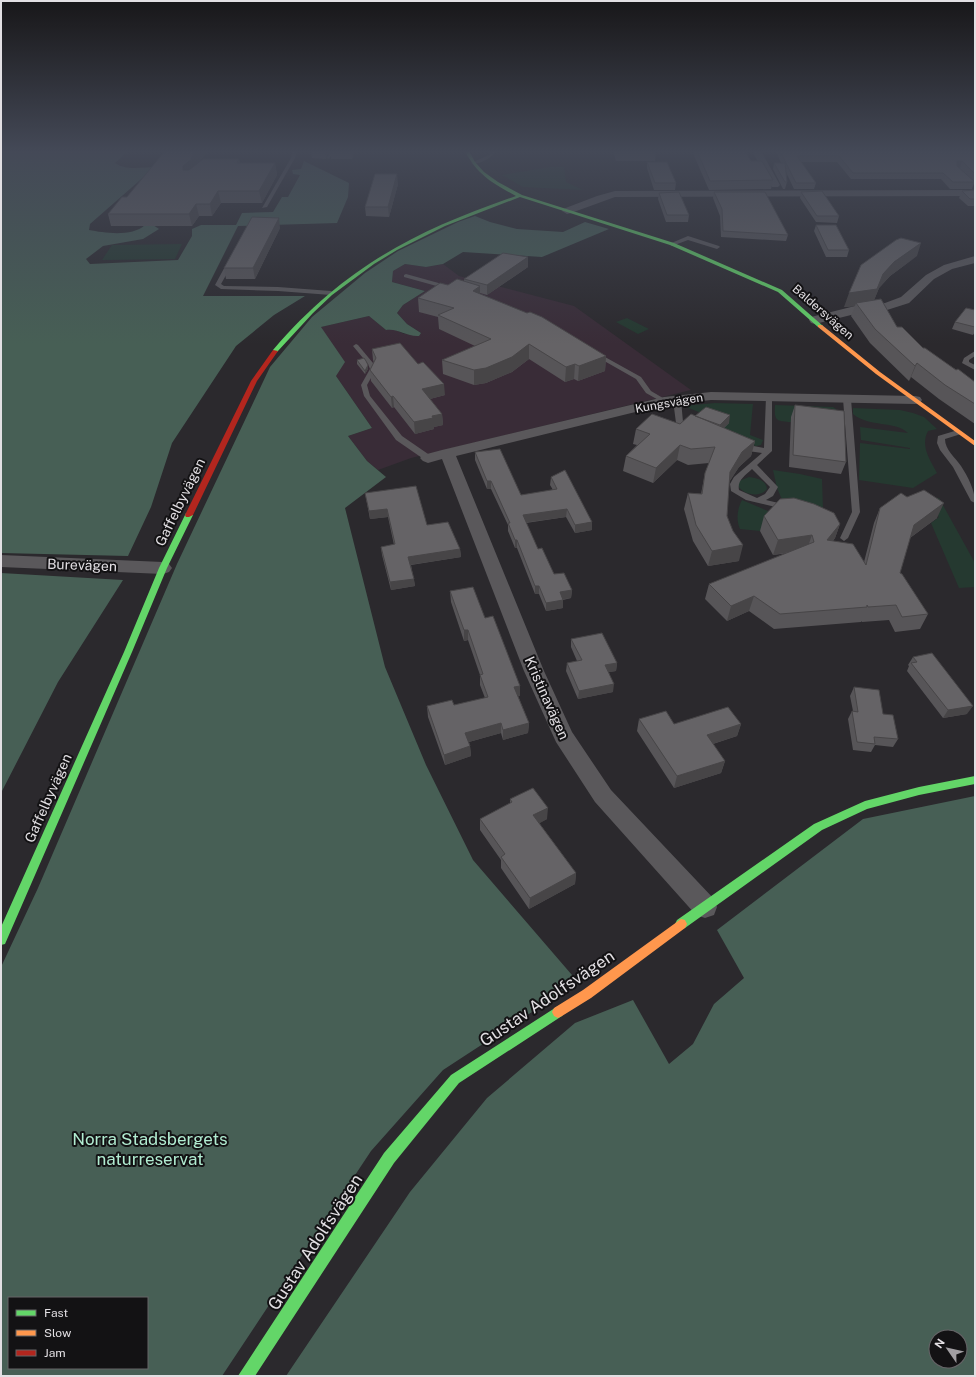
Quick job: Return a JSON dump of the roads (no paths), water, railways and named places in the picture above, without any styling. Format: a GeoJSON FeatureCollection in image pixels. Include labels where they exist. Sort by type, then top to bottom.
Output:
{"type":"FeatureCollection","features":[{"type":"Feature","properties":{"kind":"street","name":"Gaffelbyvägen"},"geometry":{"type":"LineString","coordinates":[[1,940],[128,652],[163,568],[258,375],[268,358],[290,332],[351,276],[425,233],[466,215]]}},
{"type":"Feature","properties":{"kind":"street","name":"Baldersvägen"},"geometry":{"type":"LineString","coordinates":[[581,215],[672,244],[780,291],[815,320],[830,335],[975,444]]}},
{"type":"Feature","properties":{"kind":"street"},"geometry":{"type":"LineString","coordinates":[[815,320],[846,312],[882,307],[905,300],[930,277],[948,267],[975,259]]}},
{"type":"Feature","properties":{"kind":"street","name":"Kungsvägen"},"geometry":{"type":"LineString","coordinates":[[438,456],[670,401],[711,396],[915,400]]}},
{"type":"Feature","properties":{"kind":"street","name":"Kristinavägen"},"geometry":{"type":"LineString","coordinates":[[438,456],[563,736],[603,796],[705,907]]}},
{"type":"Feature","properties":{"kind":"street","name":"Burevägen"},"geometry":{"type":"LineString","coordinates":[[1,561],[163,568]]}},
{"type":"Feature","properties":{"kind":"street","name":"Gustav Adolfsvägen"},"geometry":{"type":"LineString","coordinates":[[246,1376],[389,1158],[455,1078],[588,994],[705,907],[818,827],[865,805],[919,791],[975,780]]}},
{"type":"Feature","properties":{"kind":"lane"},"geometry":{"type":"LineString","coordinates":[[672,244],[688,238],[717,247]]}},
{"type":"Feature","properties":{"kind":"lane"},"geometry":{"type":"LineString","coordinates":[[234,256],[218,285],[223,288],[278,289],[331,293]]}},
{"type":"Feature","properties":{"kind":"lane"},"geometry":{"type":"LineString","coordinates":[[406,276],[457,290]]}},
{"type":"Feature","properties":{"kind":"lane"},"geometry":{"type":"LineString","coordinates":[[356,346],[370,364],[372,369],[364,385],[367,396],[399,438],[438,456]]}},
{"type":"Feature","properties":{"kind":"lane"},"geometry":{"type":"LineString","coordinates":[[586,348],[639,378],[648,392],[670,401],[680,423],[698,430]]}},
{"type":"Feature","properties":{"kind":"lane"},"geometry":{"type":"LineString","coordinates":[[975,353],[966,359],[965,363],[975,368]]}},
{"type":"Feature","properties":{"kind":"lane"},"geometry":{"type":"LineString","coordinates":[[769,397],[768,451],[737,479],[734,484],[734,491],[758,500],[795,510]]}},
{"type":"Feature","properties":{"kind":"lane"},"geometry":{"type":"LineString","coordinates":[[844,533],[856,512],[847,399]]}},
{"type":"Feature","properties":{"kind":"lane"},"geometry":{"type":"LineString","coordinates":[[958,432],[941,438],[941,443],[944,450],[957,466],[975,501]]}},
{"type":"Feature","properties":{"kind":"lane"},"geometry":{"type":"LineString","coordinates":[[731,442],[752,449],[768,451]]}},
{"type":"Feature","properties":{"kind":"lane"},"geometry":{"type":"LineString","coordinates":[[752,465],[774,487],[773,492],[758,500]]}},
{"type":"Feature","properties":{"kind":"park label","name":"Norra Stadsbergets naturreservat"},"geometry":{"type":"Point","coordinates":[150,1149]}}]}
